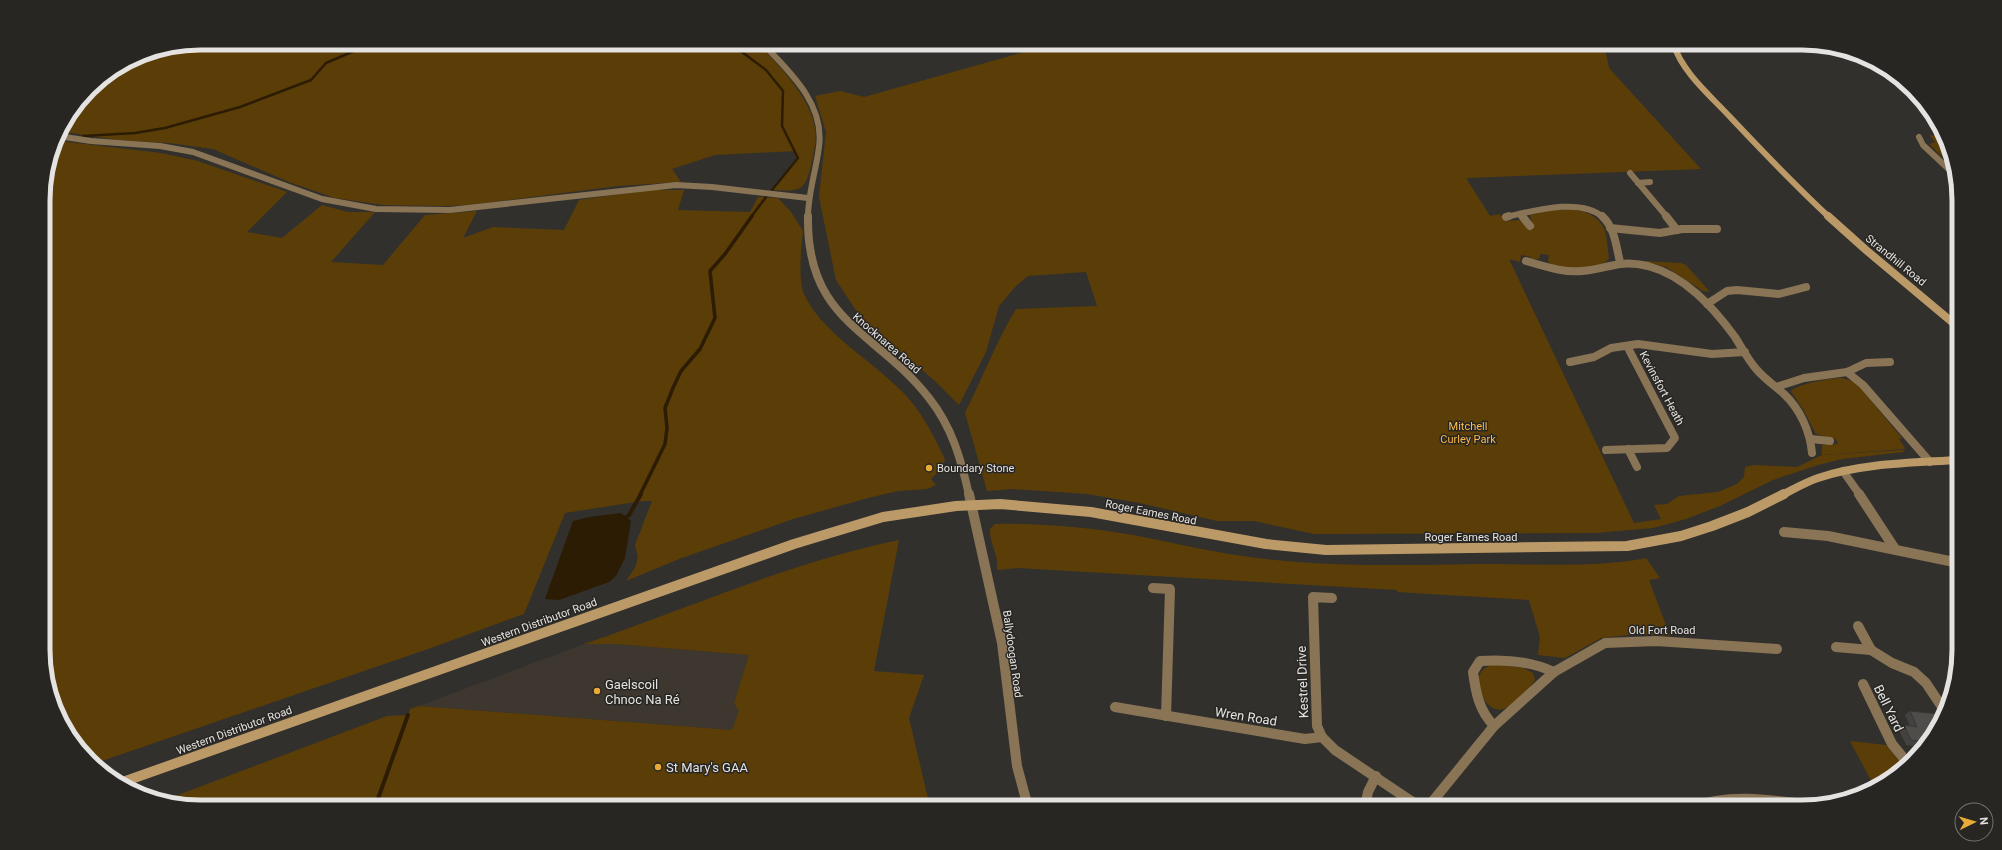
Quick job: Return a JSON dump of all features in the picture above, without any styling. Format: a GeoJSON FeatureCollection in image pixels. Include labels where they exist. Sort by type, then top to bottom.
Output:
{"type":"FeatureCollection","features":[{"type":"Feature","properties":{"kind":"main road","name":"Strandhill Road"},"geometry":{"type":"LineString","coordinates":[[1676,50],[1677,55],[1694,79],[1820,209],[1852,239],[1912,286],[1952,322]]}},
{"type":"Feature","properties":{"kind":"main road","name":"Roger Eames Road"},"geometry":{"type":"LineString","coordinates":[[972,505],[1026,504],[1091,512],[1266,544],[1326,550],[1627,546],[1681,536],[1712,526],[1748,512],[1817,478],[1843,471],[1879,465],[1952,460]]}},
{"type":"Feature","properties":{"kind":"main road","name":"Western Distributor Road"},"geometry":{"type":"LineString","coordinates":[[126,781],[826,533],[883,517],[925,510],[972,505]]}},
{"type":"Feature","properties":{"kind":"street","name":"Knocknarea Road"},"geometry":{"type":"LineString","coordinates":[[768,50],[799,84],[814,112],[819,126],[819,139],[808,198],[812,253],[822,287],[833,305],[847,322],[914,380],[942,416],[961,458],[972,505]]}},
{"type":"Feature","properties":{"kind":"street"},"geometry":{"type":"LineString","coordinates":[[64,137],[114,144],[163,147],[193,152],[331,202],[384,209],[422,211],[450,210],[676,185],[712,187],[808,198]]}},
{"type":"Feature","properties":{"kind":"street"},"geometry":{"type":"LineString","coordinates":[[1918,137],[1923,145],[1949,169]]}},
{"type":"Feature","properties":{"kind":"street"},"geometry":{"type":"LineString","coordinates":[[1630,173],[1677,230]]}},
{"type":"Feature","properties":{"kind":"street"},"geometry":{"type":"LineString","coordinates":[[1638,183],[1650,182]]}},
{"type":"Feature","properties":{"kind":"street"},"geometry":{"type":"LineString","coordinates":[[1506,217],[1556,208],[1588,209],[1598,214],[1606,221],[1610,228],[1620,262]]}},
{"type":"Feature","properties":{"kind":"street"},"geometry":{"type":"LineString","coordinates":[[1520,214],[1530,226]]}},
{"type":"Feature","properties":{"kind":"street"},"geometry":{"type":"LineString","coordinates":[[1610,228],[1660,233],[1677,230],[1717,229]]}},
{"type":"Feature","properties":{"kind":"street"},"geometry":{"type":"LineString","coordinates":[[1526,261],[1541,262],[1564,271],[1582,271],[1620,262],[1651,267],[1672,276],[1693,290],[1707,304],[1758,370],[1788,398],[1811,439],[1812,453]]}},
{"type":"Feature","properties":{"kind":"street"},"geometry":{"type":"LineString","coordinates":[[1707,304],[1727,291],[1737,290],[1779,294],[1806,287]]}},
{"type":"Feature","properties":{"kind":"street","name":"Kevinsfort Heath"},"geometry":{"type":"LineString","coordinates":[[1570,362],[1594,357],[1611,348],[1626,346],[1653,345],[1689,352],[1712,354],[1745,352]]}},
{"type":"Feature","properties":{"kind":"street","name":"Kevinsfort Heath"},"geometry":{"type":"LineString","coordinates":[[1606,450],[1667,448],[1675,438],[1626,346]]}},
{"type":"Feature","properties":{"kind":"street"},"geometry":{"type":"LineString","coordinates":[[1776,387],[1804,378],[1847,372],[1866,363],[1890,362]]}},
{"type":"Feature","properties":{"kind":"street"},"geometry":{"type":"LineString","coordinates":[[1847,372],[1863,385],[1930,462]]}},
{"type":"Feature","properties":{"kind":"street"},"geometry":{"type":"LineString","coordinates":[[1811,439],[1830,441]]}},
{"type":"Feature","properties":{"kind":"street"},"geometry":{"type":"LineString","coordinates":[[1628,449],[1637,467]]}},
{"type":"Feature","properties":{"kind":"street"},"geometry":{"type":"LineString","coordinates":[[1843,471],[1886,533],[1895,549]]}},
{"type":"Feature","properties":{"kind":"street","name":"Ballydoogan Road"},"geometry":{"type":"LineString","coordinates":[[972,505],[1002,643],[1007,694],[1017,766],[1026,800]]}},
{"type":"Feature","properties":{"kind":"street"},"geometry":{"type":"LineString","coordinates":[[1784,532],[1828,536],[1952,561]]}},
{"type":"Feature","properties":{"kind":"street"},"geometry":{"type":"LineString","coordinates":[[1153,588],[1170,589],[1166,716]]}},
{"type":"Feature","properties":{"kind":"street","name":"Kestrel Drive"},"geometry":{"type":"LineString","coordinates":[[1322,737],[1317,726],[1313,597],[1332,598]]}},
{"type":"Feature","properties":{"kind":"street"},"geometry":{"type":"LineString","coordinates":[[1858,626],[1871,650]]}},
{"type":"Feature","properties":{"kind":"street","name":"Old Fort Road"},"geometry":{"type":"LineString","coordinates":[[1434,800],[1494,726],[1554,672],[1605,643],[1656,640],[1777,648]]}},
{"type":"Feature","properties":{"kind":"street"},"geometry":{"type":"LineString","coordinates":[[1836,647],[1871,650],[1892,663],[1914,672],[1926,683],[1941,706]]}},
{"type":"Feature","properties":{"kind":"street"},"geometry":{"type":"LineString","coordinates":[[1494,726],[1482,714],[1475,695],[1473,672],[1480,661],[1517,660],[1539,665],[1554,672]]}},
{"type":"Feature","properties":{"kind":"street","name":"Bell Yard"},"geometry":{"type":"LineString","coordinates":[[1863,684],[1892,744],[1905,759]]}},
{"type":"Feature","properties":{"kind":"street","name":"Wren Road"},"geometry":{"type":"LineString","coordinates":[[1115,707],[1305,739],[1322,737]]}},
{"type":"Feature","properties":{"kind":"street"},"geometry":{"type":"LineString","coordinates":[[1322,737],[1335,750],[1410,800]]}},
{"type":"Feature","properties":{"kind":"street"},"geometry":{"type":"LineString","coordinates":[[1366,800],[1368,792],[1376,776]]}},
{"type":"Feature","properties":{"kind":"street"},"geometry":{"type":"LineString","coordinates":[[1715,800],[1745,800]]}},
{"type":"Feature","properties":{"kind":"shaded area"},"geometry":{"type":"Polygon","coordinates":[[[621,513],[631,521],[625,558],[616,576],[609,582],[559,600],[545,599],[573,521],[589,517],[621,513]]]}},
{"type":"Feature","properties":{"kind":"shaded area","name":"Gaelscoil Chnoc Na Ré"},"geometry":{"type":"Polygon","coordinates":[[[584,644],[615,644],[750,655],[734,702],[739,711],[732,730],[419,706],[584,644]]]}},
{"type":"Feature","properties":{"kind":"green space"},"geometry":{"type":"Polygon","coordinates":[[[190,50],[763,50],[774,60],[800,93],[812,117],[816,138],[809,174],[803,185],[794,190],[772,190],[798,158],[795,151],[715,155],[672,169],[681,182],[618,186],[469,205],[441,206],[384,205],[335,198],[289,182],[213,149],[169,143],[117,140],[66,132],[87,101],[101,87],[117,75],[143,61],[161,55],[190,50]]]}},
{"type":"Feature","properties":{"kind":"green space","name":"Mitchell Curley Park"},"geometry":{"type":"Polygon","coordinates":[[[1031,50],[1604,50],[1606,53],[1609,68],[1701,169],[1466,178],[1490,216],[1499,214],[1508,221],[1519,220],[1533,226],[1530,215],[1558,210],[1579,211],[1588,213],[1596,218],[1604,229],[1609,258],[1599,265],[1584,268],[1554,268],[1548,261],[1549,255],[1540,254],[1539,259],[1533,259],[1528,256],[1521,255],[1520,262],[1509,259],[1634,523],[1661,519],[1654,505],[1667,504],[1679,496],[1718,492],[1737,484],[1744,477],[1745,467],[1754,465],[1797,467],[1822,455],[1903,450],[1904,452],[1842,459],[1818,465],[1773,480],[1720,506],[1686,519],[1653,528],[1595,533],[1314,534],[1254,521],[1217,521],[1140,503],[1087,494],[1013,489],[987,491],[965,413],[996,347],[1016,309],[1097,306],[1086,272],[1028,276],[1016,286],[999,306],[986,352],[959,405],[934,380],[863,321],[836,280],[819,197],[826,132],[815,96],[840,91],[864,97],[1031,50]]]}},
{"type":"Feature","properties":{"kind":"green space"},"geometry":{"type":"Polygon","coordinates":[[[1929,135],[1938,137],[1947,161],[1929,144],[1935,142],[1929,135]]]}},
{"type":"Feature","properties":{"kind":"green space"},"geometry":{"type":"Polygon","coordinates":[[[62,141],[161,153],[198,161],[287,192],[247,232],[282,238],[322,205],[348,212],[375,212],[331,262],[383,265],[425,215],[477,211],[463,238],[493,227],[564,230],[579,200],[649,190],[684,190],[678,210],[750,212],[758,197],[778,198],[791,212],[803,231],[801,281],[804,294],[821,320],[845,343],[894,384],[918,410],[945,459],[942,468],[931,479],[936,485],[927,489],[898,491],[868,498],[793,519],[679,559],[626,581],[635,568],[638,557],[635,545],[652,501],[642,501],[565,513],[524,614],[431,648],[100,762],[87,749],[75,733],[61,707],[55,689],[50,660],[50,190],[55,161],[62,141]]]}},
{"type":"Feature","properties":{"kind":"green space"},"geometry":{"type":"Polygon","coordinates":[[[1642,261],[1681,263],[1686,265],[1710,292],[1703,291],[1666,267],[1642,261]]]}},
{"type":"Feature","properties":{"kind":"green space"},"geometry":{"type":"Polygon","coordinates":[[[1842,378],[1852,381],[1858,385],[1902,438],[1899,439],[1905,449],[1822,455],[1822,445],[1838,444],[1836,439],[1816,434],[1803,409],[1791,391],[1807,384],[1823,380],[1842,378]]]}},
{"type":"Feature","properties":{"kind":"green space"},"geometry":{"type":"Polygon","coordinates":[[[995,524],[1047,525],[1099,530],[1243,556],[1274,560],[1335,564],[1568,565],[1607,563],[1646,558],[1660,578],[1649,580],[1670,636],[1637,634],[1601,638],[1565,658],[1538,655],[1540,637],[1529,600],[1397,592],[1397,590],[1018,568],[997,570],[997,559],[990,534],[990,529],[995,524]]]}},
{"type":"Feature","properties":{"kind":"green space"},"geometry":{"type":"Polygon","coordinates":[[[899,540],[874,671],[924,675],[909,718],[928,800],[190,800],[172,797],[387,716],[408,715],[410,709],[419,706],[732,730],[739,711],[734,703],[749,655],[615,644],[584,644],[780,573],[859,549],[899,540]]]}},
{"type":"Feature","properties":{"kind":"green space"},"geometry":{"type":"Polygon","coordinates":[[[1495,664],[1523,668],[1533,673],[1535,680],[1516,701],[1507,708],[1503,709],[1496,709],[1490,706],[1485,701],[1479,688],[1480,674],[1485,668],[1495,664]]]}},
{"type":"Feature","properties":{"kind":"green space"},"geometry":{"type":"Polygon","coordinates":[[[1850,741],[1886,745],[1901,763],[1872,783],[1850,741]]]}},
{"type":"Feature","properties":{"kind":"building"},"geometry":{"type":"Polygon","coordinates":[[[1910,711],[1938,714],[1921,741],[1911,740],[1904,725],[1917,727],[1910,711]]]}},
{"type":"Feature","properties":{"kind":"waterway"},"geometry":{"type":"LineString","coordinates":[[83,136],[135,133],[165,128],[240,107],[311,80],[326,63],[356,50]]}},
{"type":"Feature","properties":{"kind":"waterway"},"geometry":{"type":"LineString","coordinates":[[739,50],[766,70],[783,91],[782,126],[798,158],[772,190]]}},
{"type":"Feature","properties":{"kind":"waterway"},"geometry":{"type":"LineString","coordinates":[[751,217],[766,197]]}},
{"type":"Feature","properties":{"kind":"waterway"},"geometry":{"type":"LineString","coordinates":[[640,495],[665,444],[667,428],[665,408],[673,388],[681,371],[700,349],[715,318],[710,271],[725,254],[752,216]]}},
{"type":"Feature","properties":{"kind":"waterway"},"geometry":{"type":"LineString","coordinates":[[624,519],[629,515],[641,494]]}},
{"type":"Feature","properties":{"kind":"waterway"},"geometry":{"type":"LineString","coordinates":[[378,800],[408,715]]}},
{"type":"Feature","properties":{"kind":"place","name":"Boundary Stone"},"geometry":{"type":"Point","coordinates":[929,468]}},
{"type":"Feature","properties":{"kind":"place","name":"Gaelscoil Chnoc Na Ré"},"geometry":{"type":"Point","coordinates":[597,691]}},
{"type":"Feature","properties":{"kind":"place","name":"St Mary's GAA"},"geometry":{"type":"Point","coordinates":[658,767]}}]}
